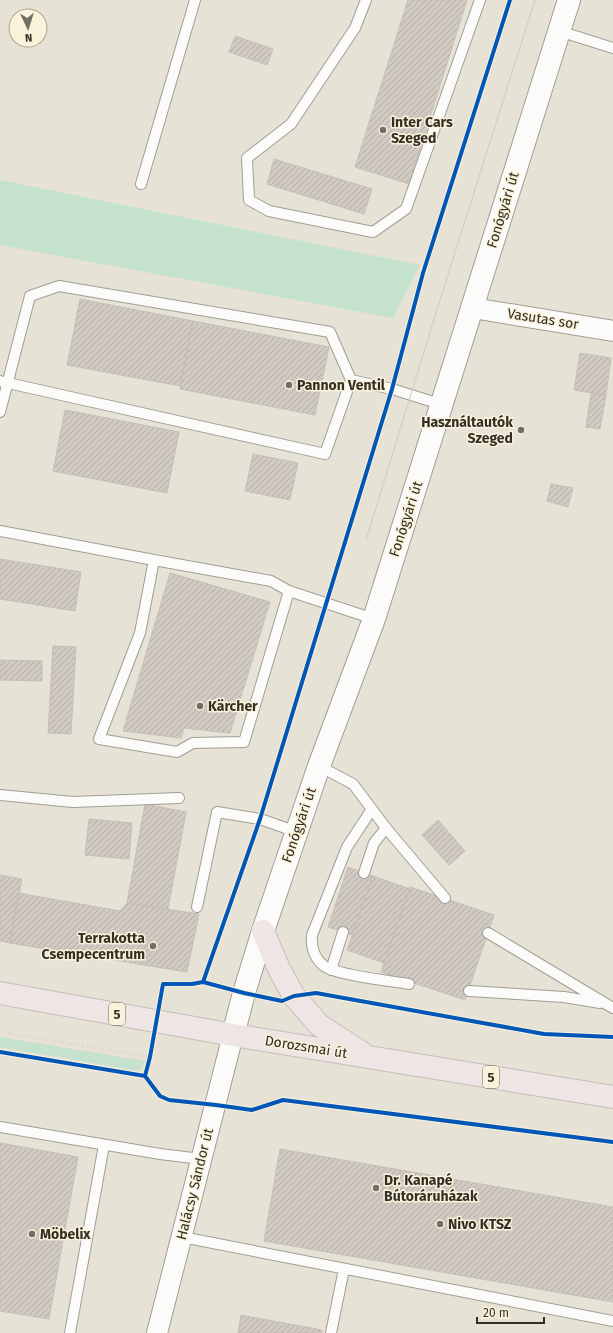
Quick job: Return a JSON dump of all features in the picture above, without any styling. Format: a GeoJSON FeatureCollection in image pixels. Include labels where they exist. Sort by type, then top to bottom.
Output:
{"type":"FeatureCollection","features":[{"type":"Feature","properties":{"kind":"main road"},"geometry":{"type":"LineString","coordinates":[[263,931],[279,969],[294,996],[319,1025],[368,1057]]}},
{"type":"Feature","properties":{"kind":"main road","name":"Dorozsmai út"},"geometry":{"type":"LineString","coordinates":[[0,993],[234,1035],[613,1097]]}},
{"type":"Feature","properties":{"kind":"street","name":"Fonógyári út"},"geometry":{"type":"LineString","coordinates":[[234,1035],[244,993],[263,931],[319,766],[374,620],[443,405],[569,0]]}},
{"type":"Feature","properties":{"kind":"street","name":"Vasutas sor"},"geometry":{"type":"LineString","coordinates":[[473,308],[613,331]]}},
{"type":"Feature","properties":{"kind":"street","name":"Halácsy Sándor út"},"geometry":{"type":"LineString","coordinates":[[157,1333],[234,1035]]}},
{"type":"Feature","properties":{"kind":"lane"},"geometry":{"type":"LineString","coordinates":[[142,184],[195,0]]}},
{"type":"Feature","properties":{"kind":"lane"},"geometry":{"type":"LineString","coordinates":[[366,0],[355,28],[291,124],[247,158],[249,200],[269,211],[373,232],[406,209],[480,0]]}},
{"type":"Feature","properties":{"kind":"lane"},"geometry":{"type":"LineString","coordinates":[[559,31],[613,48]]}},
{"type":"Feature","properties":{"kind":"lane"},"geometry":{"type":"LineString","coordinates":[[0,412],[4,382],[30,296],[59,286],[330,332],[350,380],[324,454],[4,382]]}},
{"type":"Feature","properties":{"kind":"lane"},"geometry":{"type":"LineString","coordinates":[[350,380],[392,389],[443,405]]}},
{"type":"Feature","properties":{"kind":"lane"},"geometry":{"type":"LineString","coordinates":[[0,531],[271,581],[289,591],[374,620]]}},
{"type":"Feature","properties":{"kind":"lane"},"geometry":{"type":"LineString","coordinates":[[154,560],[140,633],[99,739],[177,752],[193,743],[244,742],[289,591]]}},
{"type":"Feature","properties":{"kind":"lane"},"geometry":{"type":"LineString","coordinates":[[319,766],[353,784],[386,828],[445,898]]}},
{"type":"Feature","properties":{"kind":"lane"},"geometry":{"type":"LineString","coordinates":[[0,795],[73,802],[179,798]]}},
{"type":"Feature","properties":{"kind":"lane"},"geometry":{"type":"LineString","coordinates":[[372,809],[346,846],[312,935],[312,944],[317,958],[324,966],[331,970],[409,984]]}},
{"type":"Feature","properties":{"kind":"lane"},"geometry":{"type":"LineString","coordinates":[[197,907],[217,812],[260,819],[297,832]]}},
{"type":"Feature","properties":{"kind":"lane"},"geometry":{"type":"LineString","coordinates":[[364,872],[374,844],[386,828]]}},
{"type":"Feature","properties":{"kind":"lane"},"geometry":{"type":"LineString","coordinates":[[331,970],[344,932]]}},
{"type":"Feature","properties":{"kind":"lane"},"geometry":{"type":"LineString","coordinates":[[488,933],[612,1007]]}},
{"type":"Feature","properties":{"kind":"lane"},"geometry":{"type":"LineString","coordinates":[[469,990],[579,999],[612,1007]]}},
{"type":"Feature","properties":{"kind":"lane"},"geometry":{"type":"LineString","coordinates":[[0,1127],[104,1145],[201,1159]]}},
{"type":"Feature","properties":{"kind":"lane"},"geometry":{"type":"LineString","coordinates":[[70,1333],[104,1145]]}},
{"type":"Feature","properties":{"kind":"lane"},"geometry":{"type":"LineString","coordinates":[[182,1237],[613,1321]]}},
{"type":"Feature","properties":{"kind":"lane"},"geometry":{"type":"LineString","coordinates":[[331,1333],[344,1269]]}},
{"type":"Feature","properties":{"kind":"path"},"geometry":{"type":"LineString","coordinates":[[381,422],[391,426]]}},
{"type":"Feature","properties":{"kind":"path"},"geometry":{"type":"LineString","coordinates":[[148,1063],[156,1021]]}},
{"type":"Feature","properties":{"kind":"path"},"geometry":{"type":"LineString","coordinates":[[0,1032],[150,1057]]}},
{"type":"Feature","properties":{"kind":"green space"},"geometry":{"type":"Polygon","coordinates":[[[0,180],[420,265],[393,318],[0,245],[0,180]]]}},
{"type":"Feature","properties":{"kind":"green space"},"geometry":{"type":"Polygon","coordinates":[[[0,1037],[145,1061],[142,1068],[138,1071],[0,1047],[0,1037]]]}},
{"type":"Feature","properties":{"kind":"building"},"geometry":{"type":"Polygon","coordinates":[[[408,0],[467,0],[409,184],[355,167],[408,0]]]}},
{"type":"Feature","properties":{"kind":"building"},"geometry":{"type":"Polygon","coordinates":[[[235,36],[273,49],[267,65],[229,52],[235,36]]]}},
{"type":"Feature","properties":{"kind":"building"},"geometry":{"type":"Polygon","coordinates":[[[274,159],[372,189],[364,214],[267,184],[274,159]]]}},
{"type":"Feature","properties":{"kind":"building"},"geometry":{"type":"Polygon","coordinates":[[[80,299],[193,321],[180,386],[67,365],[80,299]]]}},
{"type":"Feature","properties":{"kind":"building"},"geometry":{"type":"Polygon","coordinates":[[[193,321],[329,347],[315,415],[180,389],[193,321]]]}},
{"type":"Feature","properties":{"kind":"building"},"geometry":{"type":"Polygon","coordinates":[[[580,353],[611,358],[606,395],[574,390],[580,353]]]}},
{"type":"Feature","properties":{"kind":"building"},"geometry":{"type":"Polygon","coordinates":[[[591,393],[606,395],[600,429],[586,427],[591,393]]]}},
{"type":"Feature","properties":{"kind":"building"},"geometry":{"type":"Polygon","coordinates":[[[65,410],[179,432],[167,493],[53,471],[65,410]]]}},
{"type":"Feature","properties":{"kind":"building"},"geometry":{"type":"Polygon","coordinates":[[[253,454],[298,463],[290,500],[245,491],[253,454]]]}},
{"type":"Feature","properties":{"kind":"building"},"geometry":{"type":"Polygon","coordinates":[[[551,484],[573,488],[568,507],[547,501],[551,484]]]}},
{"type":"Feature","properties":{"kind":"building"},"geometry":{"type":"Polygon","coordinates":[[[0,559],[81,572],[75,611],[0,599],[0,559]]]}},
{"type":"Feature","properties":{"kind":"building"},"geometry":{"type":"Polygon","coordinates":[[[170,573],[270,602],[230,733],[184,728],[181,738],[123,731],[170,573]]]}},
{"type":"Feature","properties":{"kind":"building"},"geometry":{"type":"Polygon","coordinates":[[[53,646],[76,647],[71,734],[48,733],[53,646]]]}},
{"type":"Feature","properties":{"kind":"building"},"geometry":{"type":"Polygon","coordinates":[[[0,660],[42,661],[42,681],[0,680],[0,660]]]}},
{"type":"Feature","properties":{"kind":"building"},"geometry":{"type":"Polygon","coordinates":[[[145,804],[186,812],[168,909],[127,903],[145,804]]]}},
{"type":"Feature","properties":{"kind":"building"},"geometry":{"type":"Polygon","coordinates":[[[89,819],[132,823],[129,859],[85,855],[89,819]]]}},
{"type":"Feature","properties":{"kind":"building"},"geometry":{"type":"Polygon","coordinates":[[[438,820],[465,851],[449,865],[422,835],[438,820]]]}},
{"type":"Feature","properties":{"kind":"building"},"geometry":{"type":"Polygon","coordinates":[[[348,867],[373,876],[352,935],[328,927],[348,867]]]}},
{"type":"Feature","properties":{"kind":"building"},"geometry":{"type":"Polygon","coordinates":[[[0,875],[22,879],[10,943],[0,941],[0,875]]]}},
{"type":"Feature","properties":{"kind":"building"},"geometry":{"type":"Polygon","coordinates":[[[373,876],[410,889],[384,963],[347,950],[373,876]]]}},
{"type":"Feature","properties":{"kind":"building"},"geometry":{"type":"Polygon","coordinates":[[[410,887],[494,915],[465,1000],[381,972],[410,887]]]}},
{"type":"Feature","properties":{"kind":"building"},"geometry":{"type":"Polygon","coordinates":[[[18,893],[120,911],[127,903],[199,914],[187,972],[10,943],[18,893]]]}},
{"type":"Feature","properties":{"kind":"building","name":"Möbelix"},"geometry":{"type":"Polygon","coordinates":[[[0,1143],[78,1157],[49,1319],[0,1311],[0,1143]]]}},
{"type":"Feature","properties":{"kind":"building","name":"Nivo KTSZ"},"geometry":{"type":"Polygon","coordinates":[[[280,1149],[613,1207],[613,1302],[264,1241],[280,1149]]]}},
{"type":"Feature","properties":{"kind":"building"},"geometry":{"type":"Polygon","coordinates":[[[241,1315],[322,1330],[322,1333],[238,1333],[241,1315]]]}},
{"type":"Feature","properties":{"kind":"tram line"},"geometry":{"type":"LineString","coordinates":[[366,540],[535,0]]}},
{"type":"Feature","properties":{"kind":"cycle path"},"geometry":{"type":"LineString","coordinates":[[203,982],[260,819],[392,389],[423,273],[510,0]]}},
{"type":"Feature","properties":{"kind":"cycle path"},"geometry":{"type":"LineString","coordinates":[[145,1076],[150,1057],[163,984],[192,984],[203,982],[282,1001],[294,996],[316,993],[544,1034],[613,1037]]}},
{"type":"Feature","properties":{"kind":"cycle path"},"geometry":{"type":"LineString","coordinates":[[0,1052],[145,1076],[160,1096],[169,1100],[252,1110],[283,1100],[613,1142]]}},
{"type":"Feature","properties":{"kind":"place","name":"Inter Cars Szeged"},"geometry":{"type":"Point","coordinates":[383,130]}},
{"type":"Feature","properties":{"kind":"place","name":"Pannon Ventil"},"geometry":{"type":"Point","coordinates":[289,385]}},
{"type":"Feature","properties":{"kind":"place","name":"Használtautók Szeged"},"geometry":{"type":"Point","coordinates":[521,430]}},
{"type":"Feature","properties":{"kind":"place","name":"Kärcher"},"geometry":{"type":"Point","coordinates":[200,706]}},
{"type":"Feature","properties":{"kind":"place","name":"Terrakotta Csempecentrum"},"geometry":{"type":"Point","coordinates":[153,946]}},
{"type":"Feature","properties":{"kind":"place","name":"Dr. Kanapé Bútoráruházak"},"geometry":{"type":"Point","coordinates":[376,1188]}},
{"type":"Feature","properties":{"kind":"place","name":"Nivo KTSZ"},"geometry":{"type":"Point","coordinates":[440,1224]}},
{"type":"Feature","properties":{"kind":"place","name":"Möbelix"},"geometry":{"type":"Point","coordinates":[32,1234]}}]}
